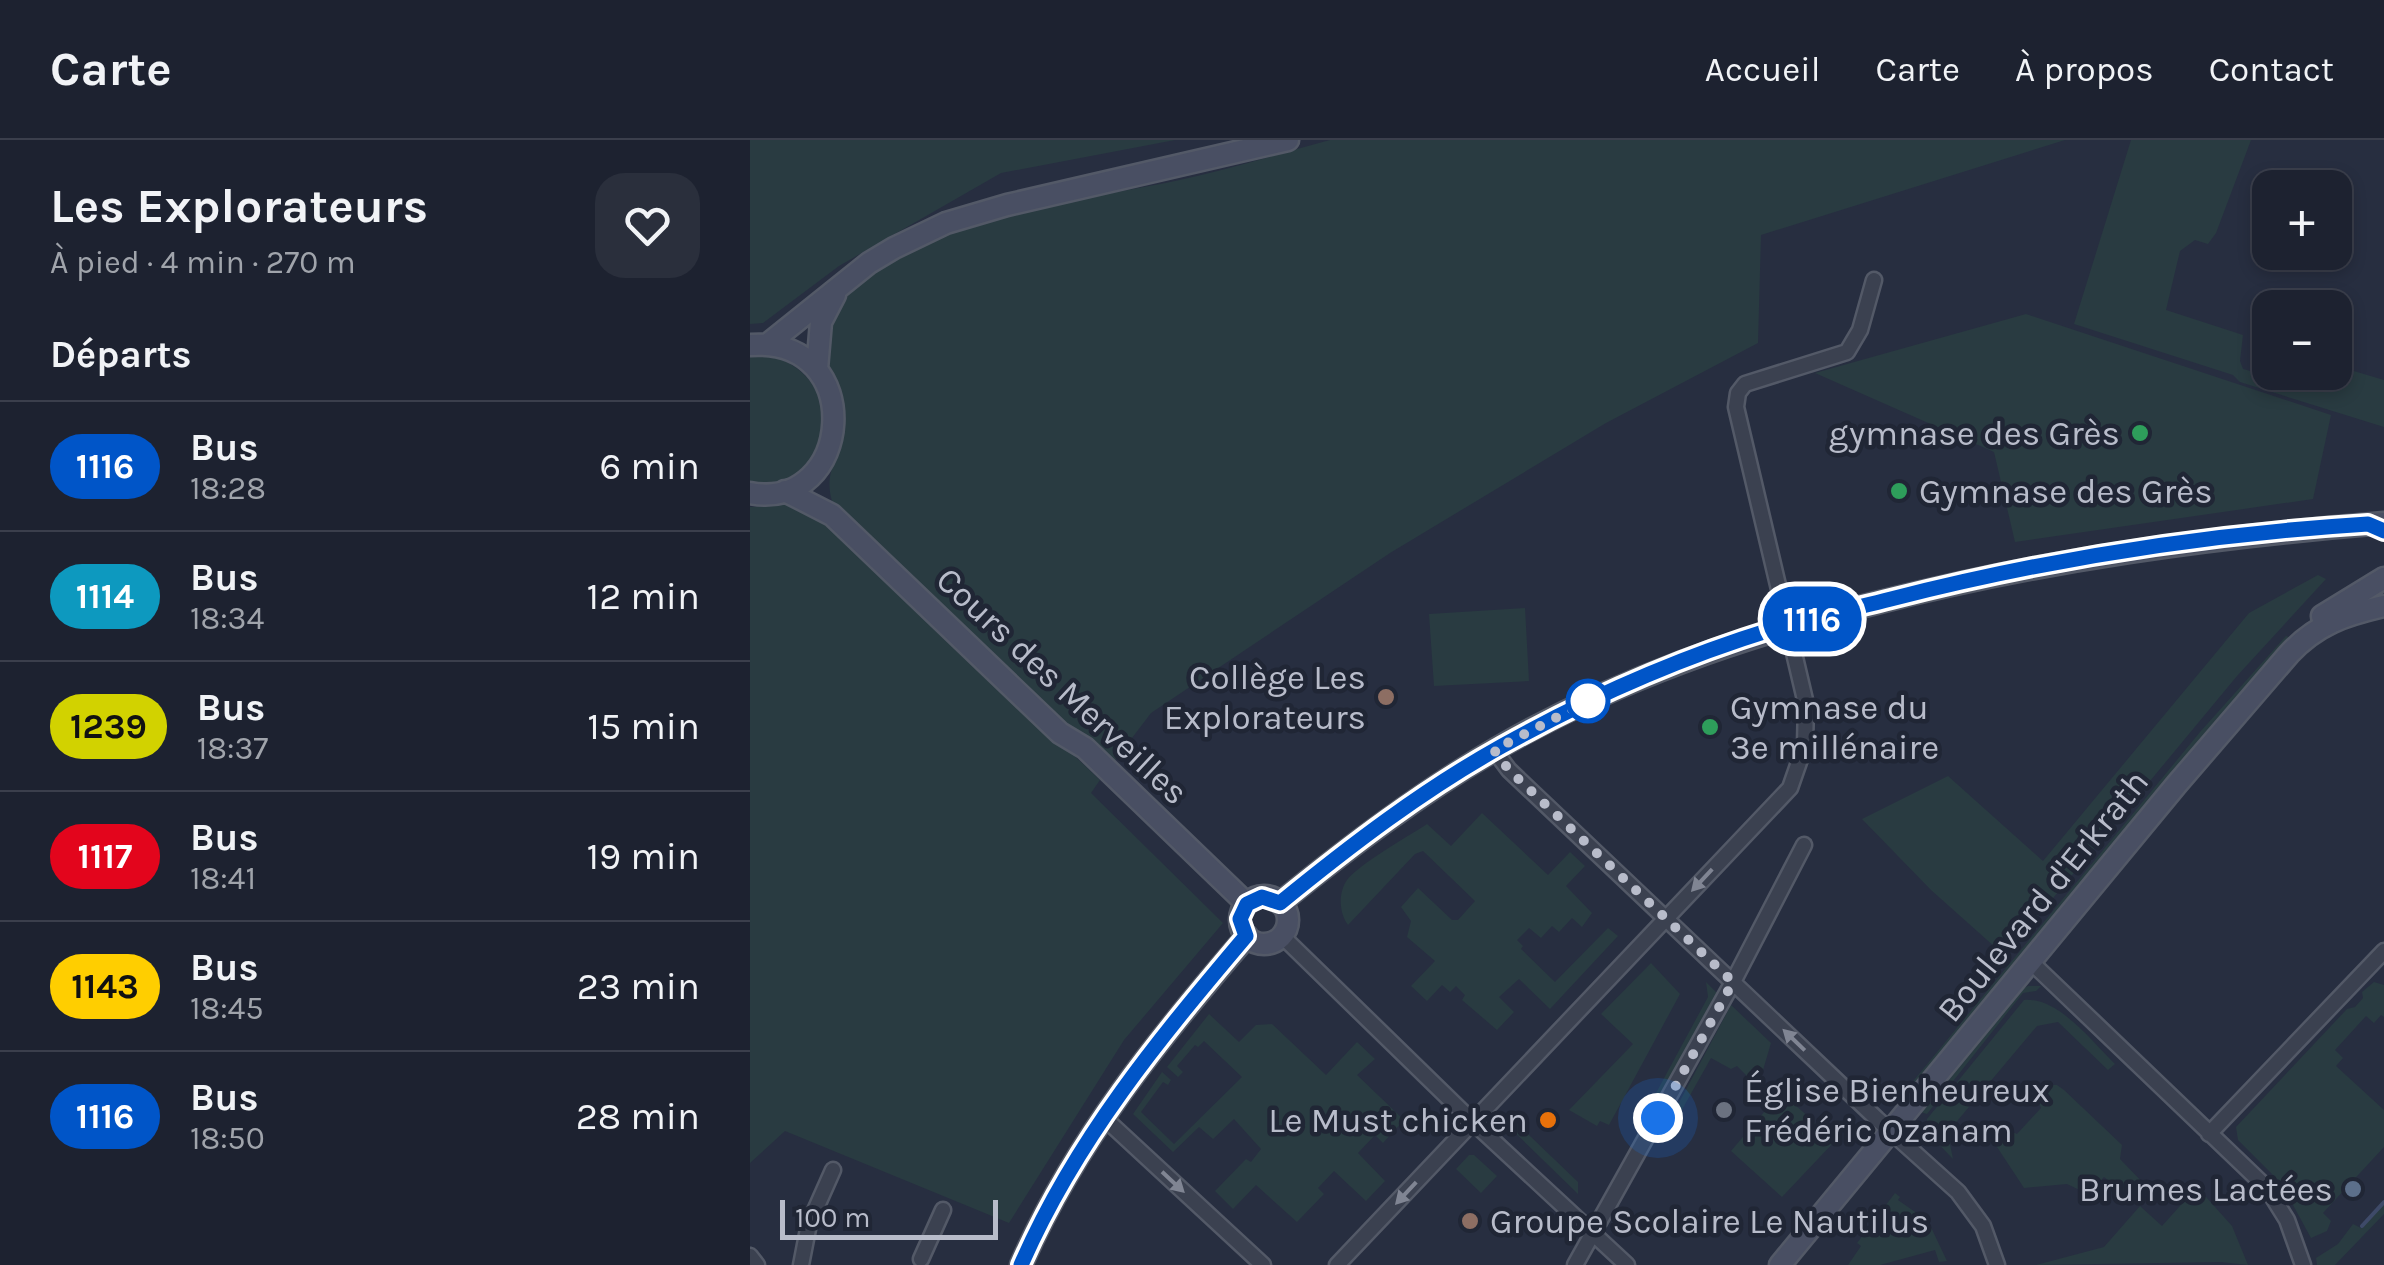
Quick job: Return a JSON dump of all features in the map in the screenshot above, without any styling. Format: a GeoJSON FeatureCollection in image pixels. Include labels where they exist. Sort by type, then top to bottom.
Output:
{"type":"FeatureCollection","features":[{"type":"Feature","properties":{"kind":"street"},"geometry":{"type":"LineString","coordinates":[[759,344],[894,248],[974,214],[1288,140]]}},
{"type":"Feature","properties":{"kind":"street"},"geometry":{"type":"LineString","coordinates":[[1338,1265],[1770,810],[1794,778],[1806,734],[1804,693],[1736,407],[1738,393],[1744,384],[1847,352],[1860,330],[1874,280]]}},
{"type":"Feature","properties":{"kind":"street"},"geometry":{"type":"LineString","coordinates":[[817,368],[821,322],[841,285]]}},
{"type":"Feature","properties":{"kind":"street"},"geometry":{"type":"LineString","coordinates":[[752,496],[785,491],[818,468],[831,445],[836,418],[831,392],[817,368],[795,352],[759,344]]}},
{"type":"Feature","properties":{"kind":"street"},"geometry":{"type":"LineString","coordinates":[[818,468],[832,516]]}},
{"type":"Feature","properties":{"kind":"street","name":"Cours des Merveilles"},"geometry":{"type":"LineString","coordinates":[[785,491],[832,516],[1060,733],[1085,748],[1247,904]]}},
{"type":"Feature","properties":{"kind":"street"},"geometry":{"type":"LineString","coordinates":[[1280,903],[1377,826],[1494,750],[1663,668],[1787,625],[2053,562],[2215,538],[2379,526]]}},
{"type":"Feature","properties":{"kind":"street"},"geometry":{"type":"LineString","coordinates":[[2305,637],[2328,611],[2384,578]]}},
{"type":"Feature","properties":{"kind":"street","name":"Boulevard d'Erkrath"},"geometry":{"type":"LineString","coordinates":[[1780,1265],[2177,784],[2305,637],[2334,619],[2384,606]]}},
{"type":"Feature","properties":{"kind":"street"},"geometry":{"type":"LineString","coordinates":[[1494,750],[1509,770],[1964,1198],[1983,1226],[1997,1265]]}},
{"type":"Feature","properties":{"kind":"street"},"geometry":{"type":"LineString","coordinates":[[1575,1265],[1733,982],[1804,845]]}},
{"type":"Feature","properties":{"kind":"street"},"geometry":{"type":"LineString","coordinates":[[1262,897],[1280,903],[1288,919],[1282,936],[1265,944],[1246,936],[1240,919],[1247,904],[1262,897]]}},
{"type":"Feature","properties":{"kind":"street"},"geometry":{"type":"LineString","coordinates":[[1021,1265],[1102,1116],[1246,936]]}},
{"type":"Feature","properties":{"kind":"street"},"geometry":{"type":"LineString","coordinates":[[1282,936],[1627,1265]]}},
{"type":"Feature","properties":{"kind":"street"},"geometry":{"type":"LineString","coordinates":[[2210,1134],[2384,951]]}},
{"type":"Feature","properties":{"kind":"street"},"geometry":{"type":"LineString","coordinates":[[2031,962],[2275,1198],[2288,1220],[2303,1265]]}},
{"type":"Feature","properties":{"kind":"street"},"geometry":{"type":"LineString","coordinates":[[1102,1116],[1263,1265]]}},
{"type":"Feature","properties":{"kind":"street"},"geometry":{"type":"LineString","coordinates":[[802,1265],[808,1224],[833,1170]]}},
{"type":"Feature","properties":{"kind":"street"},"geometry":{"type":"LineString","coordinates":[[925,1263],[943,1210]]}},
{"type":"Feature","properties":{"kind":"street"},"geometry":{"type":"LineString","coordinates":[[750,1256],[758,1265]]}},
{"type":"Feature","properties":{"kind":"shaded area"},"geometry":{"type":"Polygon","coordinates":[[[750,140],[1175,140],[1001,173],[839,266],[763,323],[750,324],[750,140]]]}},
{"type":"Feature","properties":{"kind":"shaded area"},"geometry":{"type":"Polygon","coordinates":[[[1330,140],[2065,140],[1761,235],[1758,343],[1606,423],[1390,553],[1151,713],[1113,763],[1060,722],[834,507],[831,472],[842,443],[845,420],[825,348],[827,324],[847,291],[882,263],[928,241],[1035,209],[1194,177],[1330,140]]]}},
{"type":"Feature","properties":{"kind":"shaded area"},"geometry":{"type":"Polygon","coordinates":[[[2131,140],[2251,140],[2216,233],[2208,244],[2195,240],[2180,251],[2166,310],[2243,335],[2240,361],[2243,369],[2252,372],[2252,386],[2233,375],[2074,324],[2131,140]]]}},
{"type":"Feature","properties":{"kind":"shaded area","name":"gymnase des Grès"},"geometry":{"type":"Polygon","coordinates":[[[2026,314],[2331,415],[2313,499],[2015,542],[1994,452],[1815,373],[2026,314]]]}},
{"type":"Feature","properties":{"kind":"shaded area"},"geometry":{"type":"Polygon","coordinates":[[[767,354],[796,367],[814,387],[823,409],[824,432],[816,453],[801,471],[779,481],[750,483],[750,355],[767,354]]]}},
{"type":"Feature","properties":{"kind":"shaded area"},"geometry":{"type":"Polygon","coordinates":[[[2352,370],[2384,380],[2384,427],[2266,390],[2352,390],[2352,370]]]}},
{"type":"Feature","properties":{"kind":"shaded area"},"geometry":{"type":"Polygon","coordinates":[[[795,504],[815,513],[836,530],[1100,780],[1091,793],[1223,923],[1124,1040],[1009,1223],[785,1131],[750,1163],[750,507],[795,504]]]}},
{"type":"Feature","properties":{"kind":"shaded area"},"geometry":{"type":"Polygon","coordinates":[[[2318,575],[2326,579],[2237,676],[2005,956],[1931,890],[1862,819],[1948,776],[2043,861],[2249,613],[2318,575]]]}},
{"type":"Feature","properties":{"kind":"shaded area"},"geometry":{"type":"Polygon","coordinates":[[[1525,608],[1529,681],[1434,686],[1429,614],[1525,608]]]}},
{"type":"Feature","properties":{"kind":"shaded area"},"geometry":{"type":"Polygon","coordinates":[[[2286,636],[2292,638],[1908,1101],[1901,1096],[2200,732],[2286,636]]]}},
{"type":"Feature","properties":{"kind":"shaded area"},"geometry":{"type":"Polygon","coordinates":[[[1482,813],[1548,875],[1570,852],[1585,866],[1566,886],[1592,913],[1582,927],[1572,918],[1559,932],[1552,926],[1541,938],[1529,928],[1517,940],[1523,946],[1521,949],[1555,982],[1608,928],[1618,936],[1550,1009],[1519,979],[1499,997],[1514,1012],[1497,1030],[1462,1000],[1465,995],[1456,986],[1450,992],[1442,985],[1427,1001],[1411,986],[1435,961],[1407,937],[1411,921],[1401,907],[1418,888],[1452,920],[1458,920],[1475,901],[1423,851],[1415,854],[1348,925],[1341,903],[1347,880],[1385,850],[1427,824],[1451,846],[1482,813]]]}},
{"type":"Feature","properties":{"kind":"shaded area"},"geometry":{"type":"Polygon","coordinates":[[[1651,963],[1680,994],[1609,1125],[1600,1121],[1597,1126],[1569,1110],[1633,1044],[1601,1014],[1651,963]]]}},
{"type":"Feature","properties":{"kind":"shaded area"},"geometry":{"type":"Polygon","coordinates":[[[1706,982],[1717,993],[1649,1120],[1643,1117],[1708,997],[1706,982]]]}},
{"type":"Feature","properties":{"kind":"shaded area"},"geometry":{"type":"Polygon","coordinates":[[[2374,982],[2384,985],[2384,1017],[2381,1015],[2374,1023],[2366,1016],[2335,1050],[2343,1058],[2336,1066],[2384,1110],[2384,1147],[2323,1213],[2331,1221],[2327,1231],[2311,1238],[2281,1183],[2238,1140],[2236,1127],[2347,1009],[2355,1007],[2363,998],[2362,992],[2374,982]]]}},
{"type":"Feature","properties":{"kind":"shaded area"},"geometry":{"type":"Polygon","coordinates":[[[2028,986],[2041,986],[2023,993],[1927,1114],[1920,1112],[2016,992],[2028,986]]]}},
{"type":"Feature","properties":{"kind":"shaded area"},"geometry":{"type":"Polygon","coordinates":[[[2024,1000],[2037,1001],[2062,1013],[2115,1064],[2108,1070],[2058,1022],[2037,1026],[1953,1126],[1953,1159],[1927,1132],[1927,1119],[2024,1000]]]}},
{"type":"Feature","properties":{"kind":"shaded area"},"geometry":{"type":"Polygon","coordinates":[[[1731,1005],[1771,1043],[1758,1087],[1737,1066],[1731,1069],[1711,1058],[1670,1131],[1665,1129],[1731,1005]]]}},
{"type":"Feature","properties":{"kind":"shaded area"},"geometry":{"type":"Polygon","coordinates":[[[1209,1014],[1239,1042],[1256,1025],[1272,1024],[1326,1075],[1357,1042],[1375,1059],[1357,1075],[1404,1120],[1383,1143],[1375,1135],[1358,1153],[1385,1181],[1366,1201],[1334,1171],[1318,1188],[1324,1194],[1297,1222],[1256,1185],[1233,1209],[1215,1191],[1261,1149],[1234,1119],[1213,1139],[1199,1127],[1173,1152],[1133,1114],[1162,1072],[1171,1080],[1168,1085],[1163,1082],[1141,1112],[1174,1144],[1242,1077],[1204,1041],[1198,1047],[1195,1045],[1177,1066],[1183,1072],[1178,1077],[1167,1067],[1209,1014]]]}},
{"type":"Feature","properties":{"kind":"shaded area"},"geometry":{"type":"Polygon","coordinates":[[[2045,1085],[2057,1085],[2064,1090],[2122,1145],[2120,1159],[2149,1189],[2137,1203],[2104,1177],[2088,1194],[2067,1184],[2024,1188],[1997,1147],[2010,1131],[2017,1134],[2041,1108],[2036,1097],[2045,1085]]]}},
{"type":"Feature","properties":{"kind":"shaded area"},"geometry":{"type":"Polygon","coordinates":[[[1781,1092],[1835,1141],[1782,1197],[1731,1151],[1781,1092]]]}},
{"type":"Feature","properties":{"kind":"shaded area"},"geometry":{"type":"Polygon","coordinates":[[[1507,1114],[1578,1182],[1578,1194],[1501,1119],[1507,1114]]]}},
{"type":"Feature","properties":{"kind":"shaded area"},"geometry":{"type":"Polygon","coordinates":[[[1469,1155],[1497,1176],[1481,1193],[1456,1169],[1469,1155]]]}},
{"type":"Feature","properties":{"kind":"shaded area"},"geometry":{"type":"Polygon","coordinates":[[[2197,1187],[2232,1226],[2248,1265],[2036,1265],[2104,1247],[2140,1206],[2162,1226],[2197,1187]]]}},
{"type":"Feature","properties":{"kind":"shaded area"},"geometry":{"type":"Polygon","coordinates":[[[1895,1193],[1900,1197],[1898,1200],[1928,1221],[1947,1261],[1939,1262],[1935,1250],[1880,1265],[1848,1265],[1861,1246],[1857,1243],[1895,1193]]]}},
{"type":"Feature","properties":{"kind":"shaded area"},"geometry":{"type":"Polygon","coordinates":[[[2384,1204],[2384,1214],[2335,1265],[2317,1265],[2316,1258],[2338,1244],[2353,1224],[2361,1228],[2384,1204]]]}},
{"type":"Feature","properties":{"kind":"waterway"},"geometry":{"type":"LineString","coordinates":[[2362,1226],[2384,1202]]}},
{"type":"Feature","properties":{"kind":"bus line","name":"1116"},"geometry":{"type":"LineString","coordinates":[[1021,1265],[1102,1116],[1246,936],[1240,919],[1247,904],[1262,897],[1280,903],[1377,826],[1505,744],[1663,668],[1720,647],[1787,625],[1965,580],[2053,562],[2215,538],[2368,524],[2384,531]]}},
{"type":"Feature","properties":{"kind":"place","name":"gymnase des Grès"},"geometry":{"type":"Point","coordinates":[2140,433]}},
{"type":"Feature","properties":{"kind":"place","name":"Gymnase des Grès"},"geometry":{"type":"Point","coordinates":[1899,491]}},
{"type":"Feature","properties":{"kind":"place","name":"Collège Les Explorateurs"},"geometry":{"type":"Point","coordinates":[1386,697]}},
{"type":"Feature","properties":{"kind":"place","name":"Gymnase du 3e millénaire"},"geometry":{"type":"Point","coordinates":[1710,727]}},
{"type":"Feature","properties":{"kind":"place","name":"Église Bienheureux Frédéric Ozanam"},"geometry":{"type":"Point","coordinates":[1724,1110]}},
{"type":"Feature","properties":{"kind":"place","name":"Le Must chicken"},"geometry":{"type":"Point","coordinates":[1548,1120]}},
{"type":"Feature","properties":{"kind":"place","name":"Brumes Lactées"},"geometry":{"type":"Point","coordinates":[2353,1189]}},
{"type":"Feature","properties":{"kind":"place","name":"Groupe Scolaire Le Nautilus"},"geometry":{"type":"Point","coordinates":[1470,1221]}},
{"type":"Feature","properties":{"kind":"route"},"geometry":{"type":"LineString","coordinates":[[1588,701],[1494,750],[1509,770],[1733,982],[1658,1118]]}}]}
